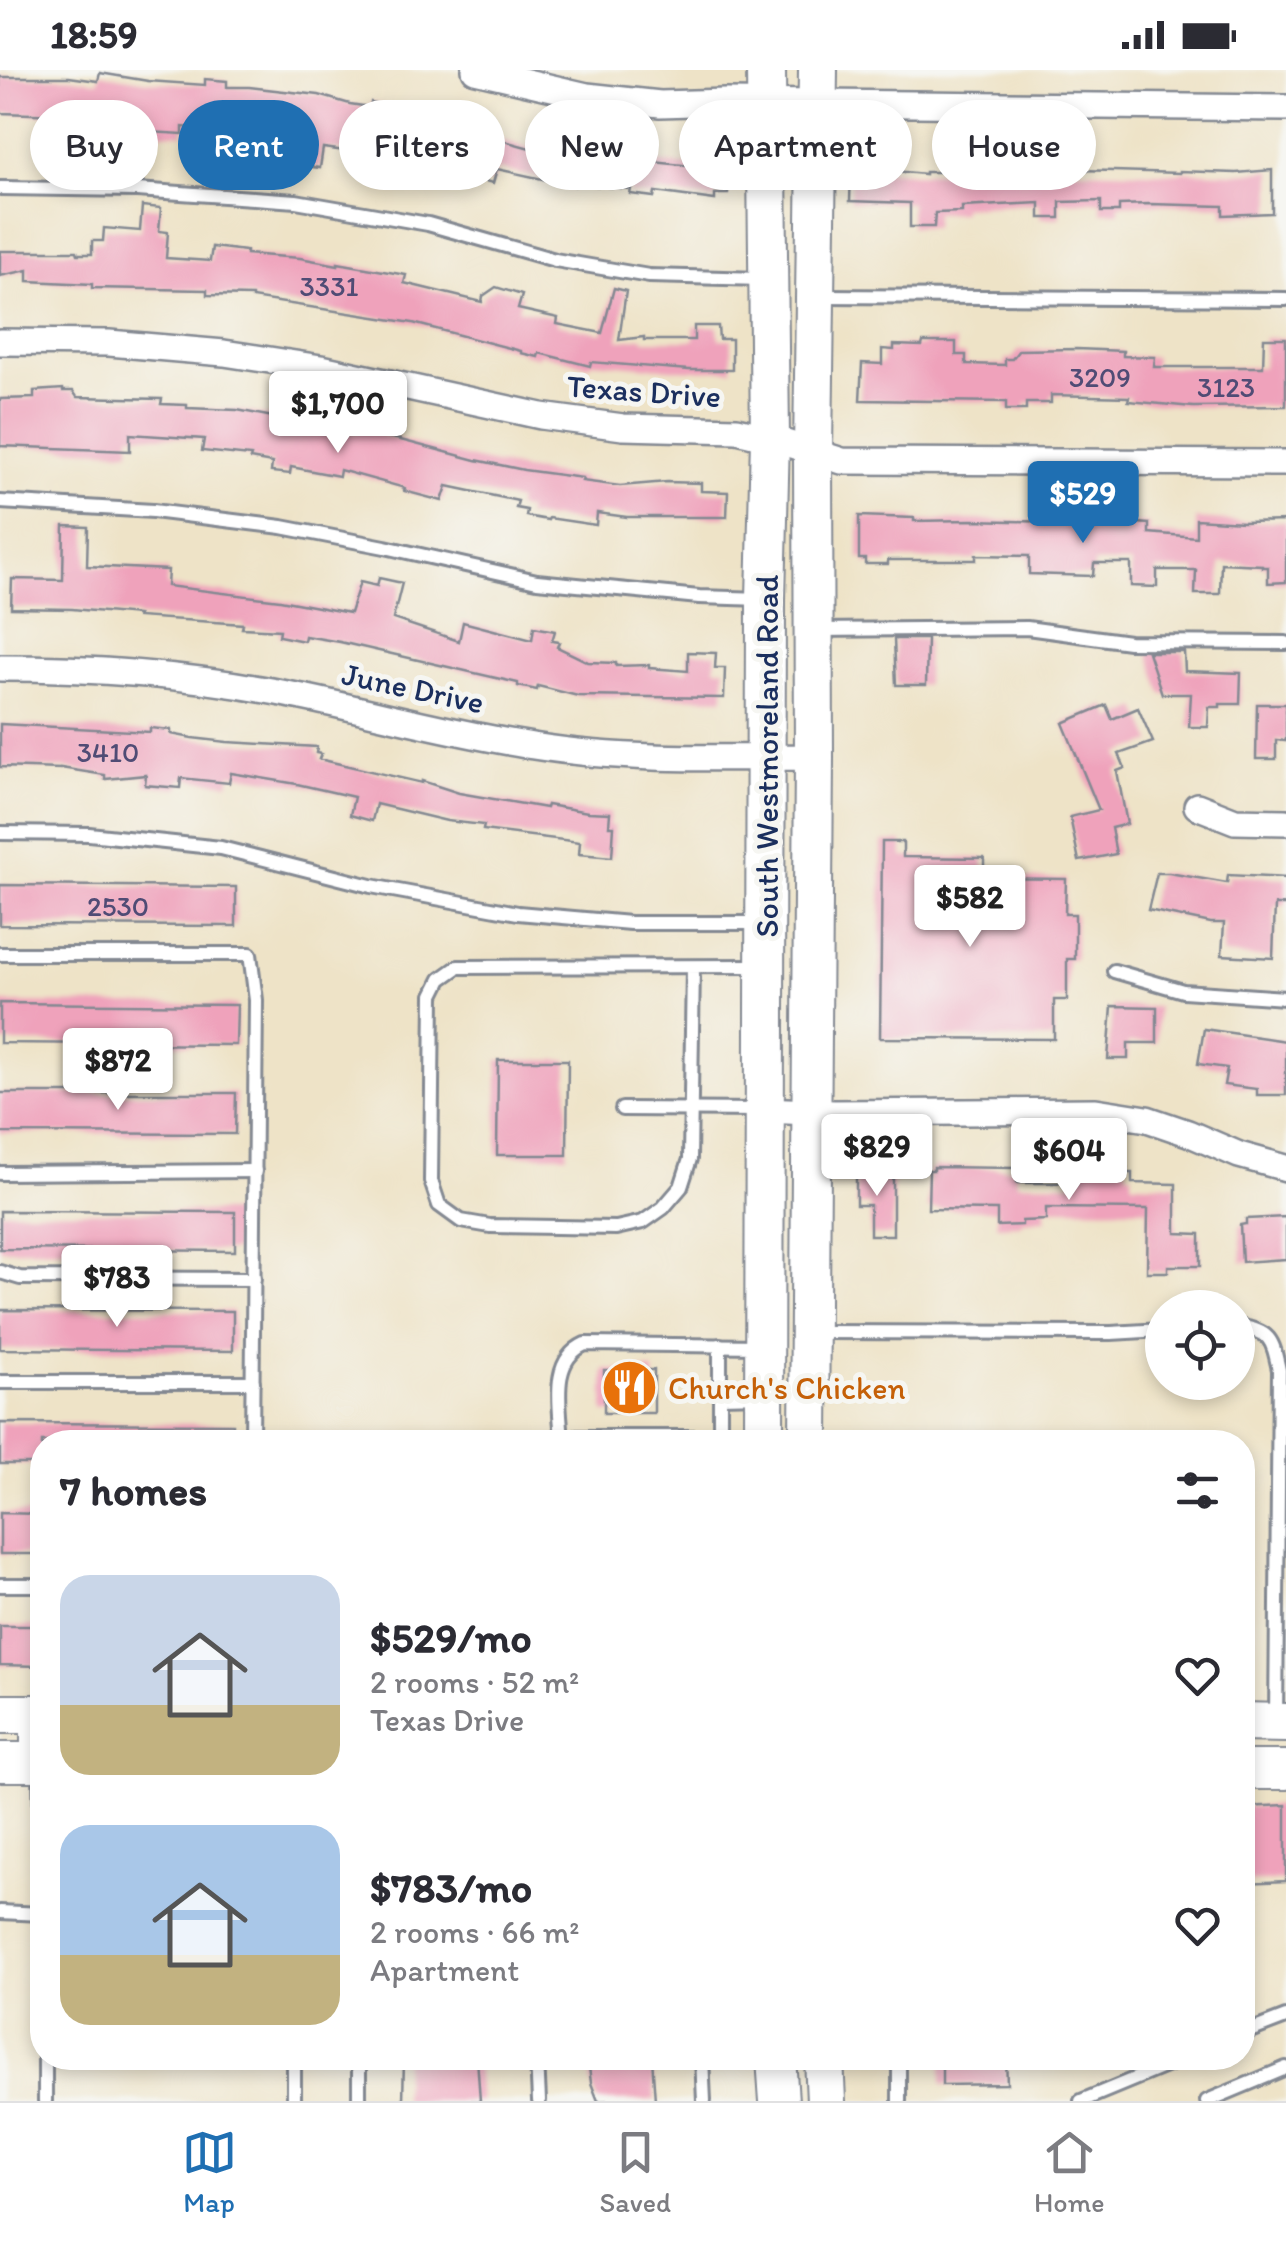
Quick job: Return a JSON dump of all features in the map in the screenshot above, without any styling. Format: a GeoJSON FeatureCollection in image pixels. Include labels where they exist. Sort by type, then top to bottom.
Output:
{"type":"FeatureCollection","features":[{"type":"Feature","properties":{"kind":"main road","name":"South Westmoreland Road"},"geometry":{"type":"LineString","coordinates":[[764,1430],[766,599],[770,438],[765,86]]}},
{"type":"Feature","properties":{"kind":"main road","name":"South Westmoreland Road"},"geometry":{"type":"LineString","coordinates":[[809,1430],[818,87]]}},
{"type":"Feature","properties":{"kind":"main road"},"geometry":{"type":"LineString","coordinates":[[0,1714],[30,1714]]}},
{"type":"Feature","properties":{"kind":"main road"},"geometry":{"type":"LineString","coordinates":[[0,1762],[30,1762]]}},
{"type":"Feature","properties":{"kind":"main road"},"geometry":{"type":"LineString","coordinates":[[1255,1770],[1286,1770]]}},
{"type":"Feature","properties":{"kind":"main road"},"geometry":{"type":"LineString","coordinates":[[777,2070],[779,2101]]}},
{"type":"Feature","properties":{"kind":"main road"},"geometry":{"type":"LineString","coordinates":[[825,2070],[826,2101]]}},
{"type":"Feature","properties":{"kind":"street"},"geometry":{"type":"LineString","coordinates":[[476,70],[587,96],[660,104],[765,86],[1286,108]]}},
{"type":"Feature","properties":{"kind":"street","name":"Texas Drive"},"geometry":{"type":"LineString","coordinates":[[0,342],[109,344],[224,353],[320,368],[541,416],[623,427],[738,430],[842,461],[1286,463]]}},
{"type":"Feature","properties":{"kind":"street","name":"June Drive"},"geometry":{"type":"LineString","coordinates":[[0,668],[92,669],[198,679],[535,746],[640,758],[814,758]]}},
{"type":"Feature","properties":{"kind":"street"},"geometry":{"type":"LineString","coordinates":[[1198,806],[1236,822],[1286,822]]}},
{"type":"Feature","properties":{"kind":"street"},"geometry":{"type":"LineString","coordinates":[[764,1110],[1096,1111],[1148,1119],[1239,1155],[1286,1168]]}},
{"type":"Feature","properties":{"kind":"lane"},"geometry":{"type":"LineString","coordinates":[[0,188],[138,190],[296,201],[428,224],[555,260],[649,276],[770,279]]}},
{"type":"Feature","properties":{"kind":"lane"},"geometry":{"type":"LineString","coordinates":[[815,296],[1286,299]]}},
{"type":"Feature","properties":{"kind":"lane"},"geometry":{"type":"LineString","coordinates":[[0,502],[154,511],[282,527],[537,581],[699,597],[766,599]]}},
{"type":"Feature","properties":{"kind":"lane"},"geometry":{"type":"LineString","coordinates":[[813,630],[1027,628],[1129,642],[1286,642]]}},
{"type":"Feature","properties":{"kind":"lane"},"geometry":{"type":"LineString","coordinates":[[0,833],[90,834],[221,848],[371,886],[518,913],[630,923],[766,924]]}},
{"type":"Feature","properties":{"kind":"lane"},"geometry":{"type":"LineString","coordinates":[[0,954],[250,954],[256,1000],[252,1430]]}},
{"type":"Feature","properties":{"kind":"lane"},"geometry":{"type":"LineString","coordinates":[[694,968],[690,1159],[681,1187],[663,1208],[644,1222],[616,1228],[490,1226],[461,1221],[439,1205],[431,1181],[433,995],[441,980],[458,967],[766,966]]}},
{"type":"Feature","properties":{"kind":"lane"},"geometry":{"type":"LineString","coordinates":[[1114,971],[1184,991],[1286,998]]}},
{"type":"Feature","properties":{"kind":"lane"},"geometry":{"type":"LineString","coordinates":[[622,1109],[764,1110]]}},
{"type":"Feature","properties":{"kind":"lane"},"geometry":{"type":"LineString","coordinates":[[0,1173],[254,1171]]}},
{"type":"Feature","properties":{"kind":"lane"},"geometry":{"type":"LineString","coordinates":[[0,1272],[20,1278],[254,1279]]}},
{"type":"Feature","properties":{"kind":"lane"},"geometry":{"type":"LineString","coordinates":[[1255,1329],[1272,1341],[1279,1370],[1268,1722]]}},
{"type":"Feature","properties":{"kind":"lane"},"geometry":{"type":"LineString","coordinates":[[810,1332],[1145,1331]]}},
{"type":"Feature","properties":{"kind":"lane"},"geometry":{"type":"LineString","coordinates":[[562,1430],[560,1373],[574,1348],[585,1344],[765,1346]]}},
{"type":"Feature","properties":{"kind":"lane"},"geometry":{"type":"LineString","coordinates":[[720,1346],[723,1430]]}},
{"type":"Feature","properties":{"kind":"lane"},"geometry":{"type":"LineString","coordinates":[[0,1382],[253,1382]]}},
{"type":"Feature","properties":{"kind":"lane"},"geometry":{"type":"LineString","coordinates":[[720,1396],[764,1396]]}},
{"type":"Feature","properties":{"kind":"lane"},"geometry":{"type":"LineString","coordinates":[[0,1585],[30,1585]]}},
{"type":"Feature","properties":{"kind":"lane"},"geometry":{"type":"LineString","coordinates":[[0,1912],[30,1915]]}},
{"type":"Feature","properties":{"kind":"lane"},"geometry":{"type":"LineString","coordinates":[[1255,2029],[1286,2016]]}},
{"type":"Feature","properties":{"kind":"lane"},"geometry":{"type":"LineString","coordinates":[[1207,2101],[1286,2068]]}},
{"type":"Feature","properties":{"kind":"lane"},"geometry":{"type":"LineString","coordinates":[[44,2070],[45,2101]]}},
{"type":"Feature","properties":{"kind":"lane"},"geometry":{"type":"LineString","coordinates":[[294,2070],[294,2101]]}},
{"type":"Feature","properties":{"kind":"lane"},"geometry":{"type":"LineString","coordinates":[[358,2070],[359,2101]]}},
{"type":"Feature","properties":{"kind":"lane"},"geometry":{"type":"LineString","coordinates":[[538,2070],[539,2101]]}},
{"type":"Feature","properties":{"kind":"lane"},"geometry":{"type":"LineString","coordinates":[[703,2070],[704,2101]]}},
{"type":"Feature","properties":{"kind":"lane"},"geometry":{"type":"LineString","coordinates":[[898,2070],[899,2101]]}},
{"type":"Feature","properties":{"kind":"lane"},"geometry":{"type":"LineString","coordinates":[[1081,2101],[1156,2070]]}},
{"type":"Feature","properties":{"kind":"building"},"geometry":{"type":"Polygon","coordinates":[[[100,73],[205,85],[205,79],[227,81],[227,87],[319,95],[339,101],[339,150],[323,148],[319,168],[319,100],[178,100],[178,134],[158,133],[158,100],[30,100],[30,114],[0,113],[0,77],[98,81],[100,73]]]}},
{"type":"Feature","properties":{"kind":"building"},"geometry":{"type":"Polygon","coordinates":[[[505,141],[525,147],[525,175],[505,171],[505,141]]]}},
{"type":"Feature","properties":{"kind":"building"},"geometry":{"type":"Polygon","coordinates":[[[659,163],[679,165],[679,190],[728,190],[728,194],[715,194],[715,200],[655,192],[654,197],[630,194],[631,190],[659,190],[659,163]]]}},
{"type":"Feature","properties":{"kind":"building"},"geometry":{"type":"Polygon","coordinates":[[[1272,170],[1272,213],[1223,215],[1223,206],[1149,204],[1119,205],[1119,212],[1101,212],[1101,201],[1060,202],[1060,218],[1040,218],[1040,203],[962,207],[962,212],[935,213],[934,227],[910,227],[910,203],[850,201],[850,190],[912,190],[912,173],[932,172],[932,190],[1096,190],[1096,171],[1272,170]]]}},
{"type":"Feature","properties":{"kind":"building"},"geometry":{"type":"Polygon","coordinates":[[[142,206],[161,208],[159,231],[168,232],[166,258],[210,261],[212,247],[338,263],[406,275],[404,283],[482,302],[483,296],[496,287],[522,295],[518,309],[558,318],[557,324],[602,333],[614,288],[626,291],[619,340],[694,340],[694,326],[718,326],[719,339],[732,339],[732,370],[591,362],[590,366],[539,353],[538,357],[521,353],[413,323],[252,296],[28,281],[28,270],[0,276],[0,251],[92,254],[92,241],[103,241],[104,228],[140,231],[142,206]]]}},
{"type":"Feature","properties":{"kind":"building"},"geometry":{"type":"Polygon","coordinates":[[[1264,338],[1286,338],[1286,406],[1193,407],[1128,401],[1129,397],[1051,395],[1051,403],[1026,403],[1026,410],[1006,410],[1006,402],[860,400],[862,363],[882,364],[882,349],[894,350],[894,345],[956,342],[956,355],[966,355],[966,364],[1005,365],[1005,359],[1012,359],[1019,350],[1077,349],[1155,357],[1154,367],[1263,367],[1264,338]]]}},
{"type":"Feature","properties":{"kind":"building"},"geometry":{"type":"Polygon","coordinates":[[[34,391],[73,391],[77,397],[162,399],[161,404],[187,408],[237,410],[357,433],[359,429],[476,460],[583,478],[582,481],[620,486],[701,483],[701,491],[728,492],[727,517],[627,517],[597,513],[596,525],[548,520],[526,516],[527,510],[516,508],[518,501],[447,486],[442,501],[340,470],[339,476],[291,467],[290,474],[271,472],[272,463],[250,459],[251,456],[202,451],[204,439],[130,434],[130,451],[0,446],[0,399],[34,398],[34,391]]]}},
{"type":"Feature","properties":{"kind":"building"},"geometry":{"type":"Polygon","coordinates":[[[859,516],[1086,526],[1086,519],[1149,524],[1149,533],[1196,537],[1196,519],[1286,521],[1286,582],[1268,583],[1268,567],[1262,565],[1221,563],[1220,594],[1195,594],[1196,570],[1157,570],[1157,587],[1131,586],[1131,563],[1094,563],[1093,576],[1029,574],[1029,556],[976,555],[976,560],[888,560],[888,564],[865,564],[865,559],[859,559],[859,516]]]}},
{"type":"Feature","properties":{"kind":"building"},"geometry":{"type":"Polygon","coordinates":[[[64,526],[88,527],[87,566],[168,570],[167,586],[350,613],[360,582],[377,586],[379,578],[402,583],[393,619],[459,641],[463,622],[532,640],[534,627],[555,631],[552,641],[559,642],[557,647],[588,662],[688,671],[688,652],[716,653],[715,668],[725,668],[724,698],[578,696],[538,686],[537,690],[518,686],[340,642],[279,636],[280,630],[242,628],[243,624],[72,609],[11,608],[12,579],[63,580],[64,526]]]}},
{"type":"Feature","properties":{"kind":"building"},"geometry":{"type":"Polygon","coordinates":[[[894,639],[927,639],[926,685],[896,685],[894,639]]]}},
{"type":"Feature","properties":{"kind":"building"},"geometry":{"type":"Polygon","coordinates":[[[1148,652],[1184,652],[1185,671],[1241,673],[1240,704],[1209,707],[1208,727],[1189,727],[1191,694],[1162,694],[1148,652]]]}},
{"type":"Feature","properties":{"kind":"building"},"geometry":{"type":"Polygon","coordinates":[[[1257,704],[1286,704],[1286,741],[1276,740],[1276,759],[1256,759],[1257,704]]]}},
{"type":"Feature","properties":{"kind":"building"},"geometry":{"type":"Polygon","coordinates":[[[1106,705],[1112,719],[1138,708],[1153,742],[1119,754],[1125,768],[1117,771],[1127,824],[1111,828],[1116,854],[1079,861],[1070,817],[1099,810],[1063,723],[1106,705]]]}},
{"type":"Feature","properties":{"kind":"building"},"geometry":{"type":"Polygon","coordinates":[[[0,724],[150,732],[150,728],[227,742],[317,747],[319,759],[459,793],[546,808],[547,805],[610,813],[609,826],[614,826],[612,857],[579,854],[580,842],[483,830],[484,825],[447,821],[376,804],[372,821],[350,815],[354,797],[231,773],[229,783],[181,778],[180,788],[145,785],[146,775],[105,779],[105,775],[61,768],[0,767],[0,724]]]}},
{"type":"Feature","properties":{"kind":"building"},"geometry":{"type":"Polygon","coordinates":[[[882,842],[903,842],[903,857],[984,858],[984,878],[1066,879],[1065,914],[1075,914],[1075,959],[1067,959],[1067,1000],[1054,1000],[1054,1039],[880,1038],[882,842]]]}},
{"type":"Feature","properties":{"kind":"building"},"geometry":{"type":"Polygon","coordinates":[[[1157,873],[1227,883],[1228,875],[1286,878],[1286,905],[1275,905],[1273,958],[1222,955],[1224,923],[1148,910],[1157,873]]]}},
{"type":"Feature","properties":{"kind":"building"},"geometry":{"type":"Polygon","coordinates":[[[0,885],[236,887],[236,926],[0,925],[0,885]]]}},
{"type":"Feature","properties":{"kind":"building"},"geometry":{"type":"Polygon","coordinates":[[[0,1003],[237,1005],[236,1045],[0,1043],[0,1003]]]}},
{"type":"Feature","properties":{"kind":"building"},"geometry":{"type":"Polygon","coordinates":[[[1112,1006],[1157,1007],[1157,1043],[1128,1043],[1128,1059],[1108,1059],[1112,1006]]]}},
{"type":"Feature","properties":{"kind":"building"},"geometry":{"type":"Polygon","coordinates":[[[1204,1029],[1286,1041],[1286,1095],[1257,1095],[1257,1089],[1224,1085],[1227,1068],[1198,1064],[1204,1029]]]}},
{"type":"Feature","properties":{"kind":"building"},"geometry":{"type":"Polygon","coordinates":[[[498,1060],[568,1060],[567,1155],[497,1155],[498,1060]]]}},
{"type":"Feature","properties":{"kind":"building"},"geometry":{"type":"Polygon","coordinates":[[[0,1093],[236,1093],[235,1134],[0,1133],[0,1093]]]}},
{"type":"Feature","properties":{"kind":"building"},"geometry":{"type":"Polygon","coordinates":[[[1080,1167],[1127,1168],[1126,1173],[1132,1173],[1132,1183],[1176,1184],[1176,1233],[1200,1234],[1200,1266],[1168,1266],[1168,1272],[1147,1272],[1148,1209],[1046,1208],[1046,1220],[997,1226],[997,1210],[928,1209],[929,1170],[1016,1168],[1017,1183],[1073,1183],[1074,1172],[1080,1172],[1080,1167]]]}},
{"type":"Feature","properties":{"kind":"building"},"geometry":{"type":"Polygon","coordinates":[[[856,1171],[893,1171],[893,1235],[870,1235],[870,1205],[856,1205],[856,1171]]]}},
{"type":"Feature","properties":{"kind":"building"},"geometry":{"type":"Polygon","coordinates":[[[0,1211],[235,1212],[235,1251],[0,1249],[0,1211]]]}},
{"type":"Feature","properties":{"kind":"building"},"geometry":{"type":"Polygon","coordinates":[[[1286,1217],[1286,1259],[1242,1262],[1240,1225],[1246,1224],[1246,1219],[1286,1217]]]}},
{"type":"Feature","properties":{"kind":"building"},"geometry":{"type":"Polygon","coordinates":[[[0,1310],[233,1311],[233,1351],[0,1349],[0,1310]]]}},
{"type":"Feature","properties":{"kind":"building","name":"Church's Chicken"},"geometry":{"type":"Polygon","coordinates":[[[604,1370],[654,1370],[654,1413],[604,1413],[604,1370]]]}},
{"type":"Feature","properties":{"kind":"building"},"geometry":{"type":"Polygon","coordinates":[[[0,1423],[233,1424],[233,1430],[30,1430],[30,1464],[0,1464],[0,1423]]]}},
{"type":"Feature","properties":{"kind":"building"},"geometry":{"type":"Polygon","coordinates":[[[0,1513],[30,1514],[30,1554],[0,1554],[0,1513]]]}},
{"type":"Feature","properties":{"kind":"building"},"geometry":{"type":"Polygon","coordinates":[[[0,1626],[30,1626],[30,1666],[0,1665],[0,1626]]]}},
{"type":"Feature","properties":{"kind":"building"},"geometry":{"type":"Polygon","coordinates":[[[1286,1805],[1286,1881],[1255,1882],[1255,1806],[1286,1805]]]}},
{"type":"Feature","properties":{"kind":"building"},"geometry":{"type":"Polygon","coordinates":[[[404,2070],[478,2070],[480,2101],[403,2101],[404,2070]]]}},
{"type":"Feature","properties":{"kind":"building"},"geometry":{"type":"Polygon","coordinates":[[[589,2070],[653,2070],[655,2100],[598,2101],[589,2070]]]}},
{"type":"Feature","properties":{"kind":"building"},"geometry":{"type":"Polygon","coordinates":[[[942,2070],[1006,2070],[1007,2084],[942,2085],[942,2070]]]}},
{"type":"Feature","properties":{"kind":"place","name":"Church's Chicken"},"geometry":{"type":"Point","coordinates":[629,1388]}}]}
